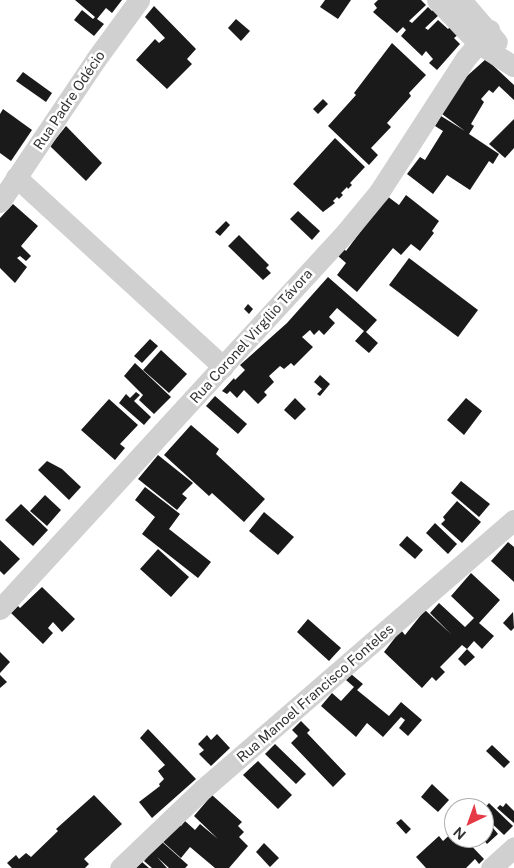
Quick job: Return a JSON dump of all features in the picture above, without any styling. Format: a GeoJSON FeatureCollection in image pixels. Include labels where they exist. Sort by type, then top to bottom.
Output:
{"type":"FeatureCollection","features":[{"type":"Feature","properties":{"kind":"street","name":"Rua Padre Odécio"},"geometry":{"type":"LineString","coordinates":[[0,202],[139,0]]}},
{"type":"Feature","properties":{"kind":"street"},"geometry":{"type":"LineString","coordinates":[[437,0],[483,37],[514,67]]}},
{"type":"Feature","properties":{"kind":"street"},"geometry":{"type":"LineString","coordinates":[[461,0],[483,37]]}},
{"type":"Feature","properties":{"kind":"street","name":"Rua Coronel Virgílio Távora"},"geometry":{"type":"LineString","coordinates":[[0,609],[346,232],[379,192],[483,37]]}},
{"type":"Feature","properties":{"kind":"street"},"geometry":{"type":"LineString","coordinates":[[16,177],[223,367]]}},
{"type":"Feature","properties":{"kind":"street","name":"Rua Manoel Francisco Fonteles"},"geometry":{"type":"LineString","coordinates":[[120,868],[203,789],[514,520]]}},
{"type":"Feature","properties":{"kind":"street"},"geometry":{"type":"LineString","coordinates":[[491,868],[514,847]]}},
{"type":"Feature","properties":{"kind":"building"},"geometry":{"type":"Polygon","coordinates":[[[75,0],[122,0],[112,13],[106,8],[97,19],[104,24],[94,36],[74,20],[82,10],[93,19],[95,17],[75,0]]]}},
{"type":"Feature","properties":{"kind":"building"},"geometry":{"type":"Polygon","coordinates":[[[325,0],[351,0],[338,19],[320,7],[325,0]]]}},
{"type":"Feature","properties":{"kind":"building"},"geometry":{"type":"Polygon","coordinates":[[[378,0],[421,0],[426,5],[409,21],[412,23],[428,7],[432,11],[436,8],[441,13],[425,28],[428,30],[438,20],[448,29],[451,26],[459,34],[454,38],[460,44],[437,70],[429,63],[433,59],[426,51],[422,56],[401,36],[406,30],[403,27],[397,33],[373,12],[377,8],[374,4],[378,0]]]}},
{"type":"Feature","properties":{"kind":"building"},"geometry":{"type":"Polygon","coordinates":[[[154,6],[196,49],[187,59],[192,64],[167,89],[136,60],[155,39],[159,43],[165,38],[145,17],[154,6]]]}},
{"type":"Feature","properties":{"kind":"building"},"geometry":{"type":"Polygon","coordinates":[[[236,19],[250,31],[241,41],[228,28],[236,19]]]}},
{"type":"Feature","properties":{"kind":"building"},"geometry":{"type":"Polygon","coordinates":[[[392,43],[426,75],[409,93],[411,96],[387,123],[391,127],[371,148],[378,155],[369,165],[328,126],[356,95],[354,93],[392,43]]]}},
{"type":"Feature","properties":{"kind":"building"},"geometry":{"type":"Polygon","coordinates":[[[486,59],[514,85],[514,100],[499,86],[493,93],[489,90],[481,99],[484,102],[471,124],[474,126],[469,134],[499,154],[493,164],[489,161],[470,190],[447,175],[433,194],[407,174],[420,157],[425,160],[443,131],[435,126],[441,116],[465,131],[442,114],[448,105],[446,103],[467,76],[486,59]]]}},
{"type":"Feature","properties":{"kind":"building"},"geometry":{"type":"Polygon","coordinates":[[[23,72],[52,93],[46,102],[16,81],[23,72]]]}},
{"type":"Feature","properties":{"kind":"building"},"geometry":{"type":"Polygon","coordinates":[[[323,99],[328,104],[318,114],[313,109],[323,99]]]}},
{"type":"Feature","properties":{"kind":"building"},"geometry":{"type":"Polygon","coordinates":[[[3,109],[32,130],[11,161],[0,153],[0,114],[3,109]]]}},
{"type":"Feature","properties":{"kind":"building"},"geometry":{"type":"Polygon","coordinates":[[[514,119],[514,148],[505,158],[489,144],[514,119]]]}},
{"type":"Feature","properties":{"kind":"building"},"geometry":{"type":"Polygon","coordinates":[[[66,126],[102,163],[86,181],[50,146],[66,126]]]}},
{"type":"Feature","properties":{"kind":"building"},"geometry":{"type":"Polygon","coordinates":[[[335,138],[365,167],[350,183],[352,185],[341,193],[343,195],[339,199],[337,197],[333,201],[335,203],[323,212],[293,184],[335,138]]]}},
{"type":"Feature","properties":{"kind":"building"},"geometry":{"type":"Polygon","coordinates":[[[406,195],[439,221],[432,231],[434,233],[420,251],[411,244],[401,255],[393,248],[357,292],[337,275],[346,263],[338,256],[344,249],[346,251],[387,196],[399,205],[406,195]]]}},
{"type":"Feature","properties":{"kind":"building"},"geometry":{"type":"Polygon","coordinates":[[[13,204],[38,226],[21,246],[31,256],[26,261],[20,256],[17,258],[27,267],[15,283],[0,268],[0,218],[13,204]]]}},
{"type":"Feature","properties":{"kind":"building"},"geometry":{"type":"Polygon","coordinates":[[[298,211],[320,231],[312,240],[290,219],[298,211]]]}},
{"type":"Feature","properties":{"kind":"building"},"geometry":{"type":"Polygon","coordinates":[[[226,221],[230,225],[220,236],[215,232],[226,221]]]}},
{"type":"Feature","properties":{"kind":"building"},"geometry":{"type":"Polygon","coordinates":[[[239,235],[269,265],[266,268],[271,273],[263,280],[228,246],[239,235]]]}},
{"type":"Feature","properties":{"kind":"building"},"geometry":{"type":"Polygon","coordinates":[[[409,258],[478,310],[458,337],[389,285],[409,258]]]}},
{"type":"Feature","properties":{"kind":"building"},"geometry":{"type":"Polygon","coordinates":[[[328,277],[377,320],[366,332],[378,343],[369,353],[355,341],[364,331],[337,308],[329,317],[335,323],[324,335],[319,330],[314,335],[310,330],[302,337],[313,347],[294,366],[291,363],[284,369],[280,366],[269,376],[274,382],[264,392],[267,395],[258,404],[244,390],[237,398],[230,391],[227,394],[222,391],[234,378],[235,380],[245,370],[240,365],[287,323],[328,277]]]}},
{"type":"Feature","properties":{"kind":"building"},"geometry":{"type":"Polygon","coordinates":[[[248,304],[253,309],[249,314],[244,309],[248,304]]]}},
{"type":"Feature","properties":{"kind":"building"},"geometry":{"type":"Polygon","coordinates":[[[150,339],[158,346],[142,363],[134,356],[150,339]]]}},
{"type":"Feature","properties":{"kind":"building"},"geometry":{"type":"Polygon","coordinates":[[[161,350],[187,374],[169,393],[143,370],[161,350]]]}},
{"type":"Feature","properties":{"kind":"building"},"geometry":{"type":"Polygon","coordinates":[[[135,363],[171,397],[154,414],[139,400],[143,395],[124,376],[135,363]]]}},
{"type":"Feature","properties":{"kind":"building"},"geometry":{"type":"Polygon","coordinates":[[[320,375],[330,384],[320,396],[317,394],[322,389],[314,382],[320,375]]]}},
{"type":"Feature","properties":{"kind":"building"},"geometry":{"type":"Polygon","coordinates":[[[136,392],[140,395],[134,401],[151,417],[144,425],[119,403],[126,394],[130,398],[136,392]]]}},
{"type":"Feature","properties":{"kind":"building"},"geometry":{"type":"Polygon","coordinates":[[[215,396],[247,424],[238,434],[206,406],[215,396]]]}},
{"type":"Feature","properties":{"kind":"building"},"geometry":{"type":"Polygon","coordinates":[[[295,398],[306,409],[295,420],[284,410],[295,398]]]}},
{"type":"Feature","properties":{"kind":"building"},"geometry":{"type":"Polygon","coordinates":[[[466,398],[482,411],[464,435],[447,420],[466,398]]]}},
{"type":"Feature","properties":{"kind":"building"},"geometry":{"type":"Polygon","coordinates":[[[109,399],[138,425],[120,444],[125,448],[115,460],[81,430],[109,399]]]}},
{"type":"Feature","properties":{"kind":"building"},"geometry":{"type":"Polygon","coordinates":[[[191,425],[219,449],[216,454],[265,499],[244,522],[212,493],[209,496],[164,455],[191,425]]]}},
{"type":"Feature","properties":{"kind":"building"},"geometry":{"type":"Polygon","coordinates":[[[158,455],[193,483],[182,494],[187,498],[177,510],[138,479],[158,455]]]}},
{"type":"Feature","properties":{"kind":"building"},"geometry":{"type":"Polygon","coordinates":[[[47,461],[62,469],[81,487],[69,500],[38,470],[47,461]]]}},
{"type":"Feature","properties":{"kind":"building"},"geometry":{"type":"Polygon","coordinates":[[[461,481],[490,504],[479,517],[451,493],[461,481]]]}},
{"type":"Feature","properties":{"kind":"building"},"geometry":{"type":"Polygon","coordinates":[[[145,487],[180,514],[169,529],[211,562],[198,578],[142,534],[155,517],[135,500],[145,487]]]}},
{"type":"Feature","properties":{"kind":"building"},"geometry":{"type":"Polygon","coordinates":[[[45,495],[61,510],[47,526],[30,511],[45,495]]]}},
{"type":"Feature","properties":{"kind":"building"},"geometry":{"type":"Polygon","coordinates":[[[457,501],[481,522],[462,543],[441,524],[445,520],[443,517],[457,501]]]}},
{"type":"Feature","properties":{"kind":"building"},"geometry":{"type":"Polygon","coordinates":[[[21,504],[48,530],[33,546],[5,520],[21,504]]]}},
{"type":"Feature","properties":{"kind":"building"},"geometry":{"type":"Polygon","coordinates":[[[264,512],[294,537],[278,555],[249,531],[264,512]]]}},
{"type":"Feature","properties":{"kind":"building"},"geometry":{"type":"Polygon","coordinates":[[[435,523],[457,544],[448,554],[426,533],[435,523]]]}},
{"type":"Feature","properties":{"kind":"building"},"geometry":{"type":"Polygon","coordinates":[[[407,536],[423,550],[415,559],[399,545],[407,536]]]}},
{"type":"Feature","properties":{"kind":"building"},"geometry":{"type":"Polygon","coordinates":[[[0,540],[20,559],[4,575],[0,571],[0,540]]]}},
{"type":"Feature","properties":{"kind":"building"},"geometry":{"type":"Polygon","coordinates":[[[508,542],[514,547],[514,582],[491,561],[508,542]]]}},
{"type":"Feature","properties":{"kind":"building"},"geometry":{"type":"Polygon","coordinates":[[[158,549],[189,577],[171,597],[140,569],[158,549]]]}},
{"type":"Feature","properties":{"kind":"building"},"geometry":{"type":"Polygon","coordinates":[[[471,573],[500,600],[479,623],[494,636],[482,649],[474,641],[467,649],[462,645],[440,667],[445,672],[436,681],[432,677],[422,688],[384,652],[401,630],[405,635],[425,610],[451,634],[430,613],[439,603],[465,627],[474,618],[451,596],[471,573]]]}},
{"type":"Feature","properties":{"kind":"building"},"geometry":{"type":"Polygon","coordinates":[[[42,587],[75,619],[62,632],[53,622],[48,628],[53,633],[43,644],[11,613],[18,606],[20,608],[42,587]]]}},
{"type":"Feature","properties":{"kind":"building"},"geometry":{"type":"Polygon","coordinates":[[[513,612],[514,628],[511,631],[503,623],[513,612]]]}},
{"type":"Feature","properties":{"kind":"building"},"geometry":{"type":"Polygon","coordinates":[[[308,619],[341,648],[329,661],[297,632],[308,619]]]}},
{"type":"Feature","properties":{"kind":"building"},"geometry":{"type":"Polygon","coordinates":[[[467,649],[475,657],[465,666],[458,659],[467,649]]]}},
{"type":"Feature","properties":{"kind":"building"},"geometry":{"type":"Polygon","coordinates":[[[0,652],[10,662],[0,673],[0,652]]]}},
{"type":"Feature","properties":{"kind":"building"},"geometry":{"type":"Polygon","coordinates":[[[351,674],[363,684],[357,690],[389,716],[401,702],[422,720],[408,736],[399,728],[405,720],[401,717],[383,737],[367,723],[356,737],[321,706],[332,693],[341,701],[354,687],[346,680],[351,674]]]}},
{"type":"Feature","properties":{"kind":"building"},"geometry":{"type":"Polygon","coordinates":[[[0,675],[7,682],[0,688],[0,675]]]}},
{"type":"Feature","properties":{"kind":"building"},"geometry":{"type":"Polygon","coordinates":[[[301,721],[310,730],[307,733],[346,774],[333,787],[291,743],[298,736],[292,730],[301,721]]]}},
{"type":"Feature","properties":{"kind":"building"},"geometry":{"type":"Polygon","coordinates":[[[148,729],[196,779],[152,818],[139,802],[160,786],[159,784],[164,779],[158,771],[165,765],[140,738],[148,729]]]}},
{"type":"Feature","properties":{"kind":"building"},"geometry":{"type":"Polygon","coordinates":[[[217,734],[230,748],[211,766],[199,754],[204,750],[198,744],[207,735],[211,740],[217,734]]]}},
{"type":"Feature","properties":{"kind":"building"},"geometry":{"type":"Polygon","coordinates":[[[275,744],[306,774],[296,784],[265,754],[275,744]]]}},
{"type":"Feature","properties":{"kind":"building"},"geometry":{"type":"Polygon","coordinates":[[[492,745],[510,762],[504,768],[486,751],[492,745]]]}},
{"type":"Feature","properties":{"kind":"building"},"geometry":{"type":"Polygon","coordinates":[[[258,761],[292,795],[278,809],[243,775],[258,761]]]}},
{"type":"Feature","properties":{"kind":"building"},"geometry":{"type":"Polygon","coordinates":[[[432,784],[447,798],[444,798],[444,805],[438,812],[421,797],[432,784]]]}},
{"type":"Feature","properties":{"kind":"building"},"geometry":{"type":"Polygon","coordinates":[[[94,795],[122,824],[84,859],[89,864],[85,868],[12,868],[7,863],[16,855],[19,859],[26,853],[31,857],[58,831],[56,829],[94,795]]]}},
{"type":"Feature","properties":{"kind":"building"},"geometry":{"type":"Polygon","coordinates":[[[212,795],[242,822],[238,826],[244,832],[239,837],[248,846],[229,868],[215,868],[190,847],[181,858],[162,841],[178,823],[181,826],[185,821],[195,830],[200,824],[218,839],[194,816],[212,795]]]}},
{"type":"Feature","properties":{"kind":"building"},"geometry":{"type":"Polygon","coordinates":[[[506,803],[514,811],[514,823],[497,808],[500,805],[503,807],[506,803]]]}},
{"type":"Feature","properties":{"kind":"building"},"geometry":{"type":"Polygon","coordinates":[[[494,808],[513,826],[504,835],[494,826],[494,808]]]}},
{"type":"Feature","properties":{"kind":"building"},"geometry":{"type":"Polygon","coordinates":[[[401,819],[411,829],[406,834],[396,823],[401,819]]]}},
{"type":"Feature","properties":{"kind":"building"},"geometry":{"type":"Polygon","coordinates":[[[494,829],[498,834],[494,838],[494,829]]]}},
{"type":"Feature","properties":{"kind":"building"},"geometry":{"type":"Polygon","coordinates":[[[439,836],[443,841],[444,848],[474,848],[484,859],[479,864],[475,859],[466,868],[426,868],[416,857],[439,836]]]}},
{"type":"Feature","properties":{"kind":"building"},"geometry":{"type":"Polygon","coordinates":[[[161,841],[188,865],[185,868],[169,868],[157,857],[167,868],[152,868],[144,861],[161,841]]]}},
{"type":"Feature","properties":{"kind":"building"},"geometry":{"type":"Polygon","coordinates":[[[264,843],[279,858],[270,867],[256,852],[264,843]]]}},
{"type":"Feature","properties":{"kind":"building"},"geometry":{"type":"Polygon","coordinates":[[[142,862],[149,868],[136,868],[142,862]]]}}]}
